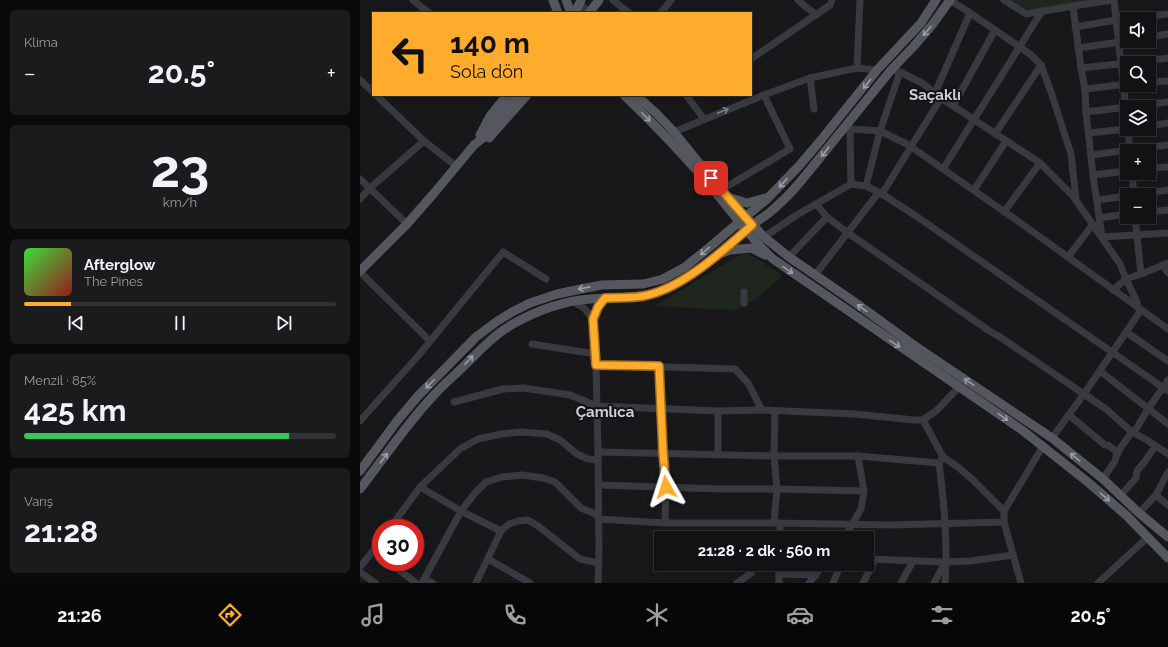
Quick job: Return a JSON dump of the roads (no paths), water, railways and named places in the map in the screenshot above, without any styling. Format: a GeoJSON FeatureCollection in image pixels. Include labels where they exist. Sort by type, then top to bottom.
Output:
{"type":"FeatureCollection","features":[{"type":"Feature","properties":{"kind":"main road"},"geometry":{"type":"LineString","coordinates":[[566,0],[571,12]]}},
{"type":"Feature","properties":{"kind":"main road"},"geometry":{"type":"LineString","coordinates":[[576,12],[591,0]]}},
{"type":"Feature","properties":{"kind":"main road"},"geometry":{"type":"LineString","coordinates":[[589,12],[591,0]]}},
{"type":"Feature","properties":{"kind":"main road"},"geometry":{"type":"LineString","coordinates":[[925,17],[928,0]]}},
{"type":"Feature","properties":{"kind":"main road"},"geometry":{"type":"LineString","coordinates":[[360,471],[397,421],[418,396],[476,337],[496,322],[530,303],[557,294],[597,286],[643,284],[663,279],[685,267],[766,200],[799,166],[878,70],[921,23],[936,0]]}},
{"type":"Feature","properties":{"kind":"main road"},"geometry":{"type":"LineString","coordinates":[[360,489],[434,394],[485,345],[512,324],[548,308],[574,302],[589,299],[648,295],[665,289],[681,281],[718,254],[769,213],[786,198],[846,130],[895,72],[950,0]]}},
{"type":"Feature","properties":{"kind":"main road"},"geometry":{"type":"LineString","coordinates":[[553,1],[553,12]]}},
{"type":"Feature","properties":{"kind":"main road"},"geometry":{"type":"LineString","coordinates":[[553,1],[558,12]]}},
{"type":"Feature","properties":{"kind":"main road"},"geometry":{"type":"LineString","coordinates":[[361,274],[408,230],[461,170],[476,146],[490,116],[506,96]]}},
{"type":"Feature","properties":{"kind":"main road"},"geometry":{"type":"LineString","coordinates":[[361,274],[407,224],[456,166],[483,138],[516,96]]}},
{"type":"Feature","properties":{"kind":"main road"},"geometry":{"type":"LineString","coordinates":[[476,146],[498,129],[526,96]]}},
{"type":"Feature","properties":{"kind":"main road"},"geometry":{"type":"LineString","coordinates":[[625,96],[671,135],[728,209],[742,219]]}},
{"type":"Feature","properties":{"kind":"main road"},"geometry":{"type":"LineString","coordinates":[[637,96],[728,197],[759,246],[774,259],[1043,446],[1127,516],[1168,558]]}},
{"type":"Feature","properties":{"kind":"main road"},"geometry":{"type":"LineString","coordinates":[[728,197],[747,203],[763,199],[771,195]]}},
{"type":"Feature","properties":{"kind":"main road"},"geometry":{"type":"LineString","coordinates":[[725,234],[730,224],[728,209]]}},
{"type":"Feature","properties":{"kind":"main road"},"geometry":{"type":"LineString","coordinates":[[749,228],[764,237],[815,276],[853,301],[915,346],[1052,438],[1103,479],[1139,513],[1168,537]]}},
{"type":"Feature","properties":{"kind":"main road"},"geometry":{"type":"LineString","coordinates":[[718,254],[730,250],[751,248],[774,259]]}},
{"type":"Feature","properties":{"kind":"street"},"geometry":{"type":"LineString","coordinates":[[413,0],[428,12]]}},
{"type":"Feature","properties":{"kind":"street"},"geometry":{"type":"LineString","coordinates":[[613,0],[629,12]]}},
{"type":"Feature","properties":{"kind":"street"},"geometry":{"type":"LineString","coordinates":[[662,12],[671,0]]}},
{"type":"Feature","properties":{"kind":"street"},"geometry":{"type":"LineString","coordinates":[[798,0],[816,15]]}},
{"type":"Feature","properties":{"kind":"street"},"geometry":{"type":"LineString","coordinates":[[752,58],[830,5],[832,0]]}},
{"type":"Feature","properties":{"kind":"street"},"geometry":{"type":"LineString","coordinates":[[857,68],[860,0]]}},
{"type":"Feature","properties":{"kind":"street"},"geometry":{"type":"LineString","coordinates":[[950,0],[1020,46],[1041,65],[1071,154],[1076,200]]}},
{"type":"Feature","properties":{"kind":"street"},"geometry":{"type":"LineString","coordinates":[[1004,0],[1026,14],[1113,0],[1119,42],[1124,56]]}},
{"type":"Feature","properties":{"kind":"street"},"geometry":{"type":"LineString","coordinates":[[1073,6],[1085,89],[1093,175],[1102,237]]}},
{"type":"Feature","properties":{"kind":"street"},"geometry":{"type":"LineString","coordinates":[[943,169],[1042,11]]}},
{"type":"Feature","properties":{"kind":"street"},"geometry":{"type":"LineString","coordinates":[[935,93],[970,12]]}},
{"type":"Feature","properties":{"kind":"street"},"geometry":{"type":"LineString","coordinates":[[1076,27],[1116,20],[1168,14]]}},
{"type":"Feature","properties":{"kind":"street"},"geometry":{"type":"LineString","coordinates":[[953,106],[995,30]]}},
{"type":"Feature","properties":{"kind":"street"},"geometry":{"type":"LineString","coordinates":[[1156,36],[1168,34]]}},
{"type":"Feature","properties":{"kind":"street"},"geometry":{"type":"LineString","coordinates":[[1078,48],[1119,42]]}},
{"type":"Feature","properties":{"kind":"street"},"geometry":{"type":"LineString","coordinates":[[1156,59],[1168,58]]}},
{"type":"Feature","properties":{"kind":"street"},"geometry":{"type":"LineString","coordinates":[[1081,68],[1120,64]]}},
{"type":"Feature","properties":{"kind":"street"},"geometry":{"type":"LineString","coordinates":[[995,134],[1041,65]]}},
{"type":"Feature","properties":{"kind":"street"},"geometry":{"type":"LineString","coordinates":[[671,135],[704,119],[810,78],[857,68],[878,70]]}},
{"type":"Feature","properties":{"kind":"street"},"geometry":{"type":"LineString","coordinates":[[866,186],[895,72],[922,83],[941,98],[1040,163],[1076,200],[1120,264],[1139,308],[1126,332],[1100,371],[1052,438]]}},
{"type":"Feature","properties":{"kind":"street"},"geometry":{"type":"LineString","coordinates":[[810,78],[814,109]]}},
{"type":"Feature","properties":{"kind":"street"},"geometry":{"type":"LineString","coordinates":[[360,80],[372,91]]}},
{"type":"Feature","properties":{"kind":"street"},"geometry":{"type":"LineString","coordinates":[[1156,82],[1168,81]]}},
{"type":"Feature","properties":{"kind":"street"},"geometry":{"type":"LineString","coordinates":[[1085,89],[1120,85]]}},
{"type":"Feature","properties":{"kind":"street"},"geometry":{"type":"LineString","coordinates":[[721,190],[790,149],[764,95]]}},
{"type":"Feature","properties":{"kind":"street"},"geometry":{"type":"LineString","coordinates":[[377,96],[424,141],[456,166]]}},
{"type":"Feature","properties":{"kind":"street"},"geometry":{"type":"LineString","coordinates":[[687,96],[704,119]]}},
{"type":"Feature","properties":{"kind":"street"},"geometry":{"type":"LineString","coordinates":[[815,276],[880,193],[941,98]]}},
{"type":"Feature","properties":{"kind":"street"},"geometry":{"type":"LineString","coordinates":[[1156,103],[1168,102]]}},
{"type":"Feature","properties":{"kind":"street"},"geometry":{"type":"LineString","coordinates":[[1086,112],[1120,108]]}},
{"type":"Feature","properties":{"kind":"street"},"geometry":{"type":"LineString","coordinates":[[1156,125],[1168,124]]}},
{"type":"Feature","properties":{"kind":"street"},"geometry":{"type":"LineString","coordinates":[[851,184],[846,130],[880,131],[911,146],[1168,329]]}},
{"type":"Feature","properties":{"kind":"street"},"geometry":{"type":"LineString","coordinates":[[1089,133],[1120,130]]}},
{"type":"Feature","properties":{"kind":"street"},"geometry":{"type":"LineString","coordinates":[[360,199],[370,188],[424,141]]}},
{"type":"Feature","properties":{"kind":"street"},"geometry":{"type":"LineString","coordinates":[[974,190],[1006,141]]}},
{"type":"Feature","properties":{"kind":"street"},"geometry":{"type":"LineString","coordinates":[[1156,147],[1168,145]]}},
{"type":"Feature","properties":{"kind":"street"},"geometry":{"type":"LineString","coordinates":[[1091,155],[1120,151]]}},
{"type":"Feature","properties":{"kind":"street"},"geometry":{"type":"LineString","coordinates":[[1004,212],[1040,163]]}},
{"type":"Feature","properties":{"kind":"street"},"geometry":{"type":"LineString","coordinates":[[1156,168],[1168,167]]}},
{"type":"Feature","properties":{"kind":"street"},"geometry":{"type":"LineString","coordinates":[[1093,175],[1120,172]]}},
{"type":"Feature","properties":{"kind":"street"},"geometry":{"type":"LineString","coordinates":[[360,179],[407,224]]}},
{"type":"Feature","properties":{"kind":"street"},"geometry":{"type":"LineString","coordinates":[[764,237],[851,184],[866,186],[880,193],[922,221],[1166,389]]}},
{"type":"Feature","properties":{"kind":"street"},"geometry":{"type":"LineString","coordinates":[[1156,192],[1168,190]]}},
{"type":"Feature","properties":{"kind":"street"},"geometry":{"type":"LineString","coordinates":[[1097,200],[1120,197]]}},
{"type":"Feature","properties":{"kind":"street"},"geometry":{"type":"LineString","coordinates":[[816,204],[827,217],[848,233],[988,330],[1000,336],[1084,394],[1132,432],[1168,454]]}},
{"type":"Feature","properties":{"kind":"street"},"geometry":{"type":"LineString","coordinates":[[1156,211],[1168,210]]}},
{"type":"Feature","properties":{"kind":"street"},"geometry":{"type":"LineString","coordinates":[[1099,218],[1120,215]]}},
{"type":"Feature","properties":{"kind":"street"},"geometry":{"type":"LineString","coordinates":[[789,257],[827,217]]}},
{"type":"Feature","properties":{"kind":"street"},"geometry":{"type":"LineString","coordinates":[[1068,258],[1092,224]]}},
{"type":"Feature","properties":{"kind":"street"},"geometry":{"type":"LineString","coordinates":[[1135,224],[1141,274]]}},
{"type":"Feature","properties":{"kind":"street"},"geometry":{"type":"LineString","coordinates":[[1102,237],[1168,234]]}},
{"type":"Feature","properties":{"kind":"street"},"geometry":{"type":"LineString","coordinates":[[360,421],[402,375],[503,252],[546,279]]}},
{"type":"Feature","properties":{"kind":"street"},"geometry":{"type":"LineString","coordinates":[[1113,290],[1126,279],[1166,264],[1168,273]]}},
{"type":"Feature","properties":{"kind":"street"},"geometry":{"type":"LineString","coordinates":[[361,274],[430,341]]}},
{"type":"Feature","properties":{"kind":"street"},"geometry":{"type":"LineString","coordinates":[[744,292],[744,303]]}},
{"type":"Feature","properties":{"kind":"street"},"geometry":{"type":"LineString","coordinates":[[598,583],[598,452],[596,354],[593,319],[598,307],[605,298]]}},
{"type":"Feature","properties":{"kind":"street"},"geometry":{"type":"LineString","coordinates":[[574,302],[584,308],[593,319]]}},
{"type":"Feature","properties":{"kind":"street"},"geometry":{"type":"LineString","coordinates":[[1126,332],[1168,361]]}},
{"type":"Feature","properties":{"kind":"street"},"geometry":{"type":"LineString","coordinates":[[532,344],[596,354]]}},
{"type":"Feature","properties":{"kind":"street"},"geometry":{"type":"LineString","coordinates":[[596,365],[735,369],[748,383],[762,410]]}},
{"type":"Feature","properties":{"kind":"street"},"geometry":{"type":"LineString","coordinates":[[659,366],[666,487],[665,523]]}},
{"type":"Feature","properties":{"kind":"street"},"geometry":{"type":"LineString","coordinates":[[1100,371],[1168,424]]}},
{"type":"Feature","properties":{"kind":"street"},"geometry":{"type":"LineString","coordinates":[[1103,479],[1115,461],[1118,453],[1132,432],[1136,429],[1148,409],[1166,389],[1168,380]]}},
{"type":"Feature","properties":{"kind":"street"},"geometry":{"type":"LineString","coordinates":[[454,402],[503,389],[524,388],[570,395],[597,406],[718,411],[762,410],[855,414],[923,420],[936,412],[958,387]]}},
{"type":"Feature","properties":{"kind":"street"},"geometry":{"type":"LineString","coordinates":[[718,411],[718,454]]}},
{"type":"Feature","properties":{"kind":"street"},"geometry":{"type":"LineString","coordinates":[[775,411],[774,456],[779,531]]}},
{"type":"Feature","properties":{"kind":"street"},"geometry":{"type":"LineString","coordinates":[[1069,415],[1118,453]]}},
{"type":"Feature","properties":{"kind":"street"},"geometry":{"type":"LineString","coordinates":[[923,420],[941,460],[946,524],[945,583]]}},
{"type":"Feature","properties":{"kind":"street"},"geometry":{"type":"LineString","coordinates":[[397,519],[420,487],[460,449],[478,439],[501,434],[521,432],[547,434],[560,440],[577,454],[588,459],[598,460]]}},
{"type":"Feature","properties":{"kind":"street"},"geometry":{"type":"LineString","coordinates":[[1021,583],[1004,522],[1004,511],[1043,446]]}},
{"type":"Feature","properties":{"kind":"street"},"geometry":{"type":"LineString","coordinates":[[1121,495],[1136,478],[1137,471],[1155,447]]}},
{"type":"Feature","properties":{"kind":"street"},"geometry":{"type":"LineString","coordinates":[[598,452],[663,452],[774,456],[858,456],[941,460],[958,467],[1004,511]]}},
{"type":"Feature","properties":{"kind":"street"},"geometry":{"type":"LineString","coordinates":[[848,531],[861,509],[864,491],[858,456]]}},
{"type":"Feature","properties":{"kind":"street"},"geometry":{"type":"LineString","coordinates":[[433,583],[423,581],[461,511],[474,493],[486,482],[502,477],[522,475],[543,478],[555,482],[581,508],[598,517],[665,523],[891,525],[1004,522]]}},
{"type":"Feature","properties":{"kind":"street"},"geometry":{"type":"LineString","coordinates":[[1139,513],[1156,495],[1167,477]]}},
{"type":"Feature","properties":{"kind":"street"},"geometry":{"type":"LineString","coordinates":[[598,486],[720,489],[777,488],[864,491]]}},
{"type":"Feature","properties":{"kind":"street"},"geometry":{"type":"LineString","coordinates":[[420,487],[461,511],[501,531]]}},
{"type":"Feature","properties":{"kind":"street"},"geometry":{"type":"LineString","coordinates":[[1156,495],[1168,505]]}},
{"type":"Feature","properties":{"kind":"street"},"geometry":{"type":"LineString","coordinates":[[476,583],[501,531],[509,524],[518,521],[528,520],[538,526],[580,559],[598,563]]}},
{"type":"Feature","properties":{"kind":"street"},"geometry":{"type":"LineString","coordinates":[[1098,583],[1148,537]]}},
{"type":"Feature","properties":{"kind":"street"},"geometry":{"type":"LineString","coordinates":[[360,567],[372,553]]}},
{"type":"Feature","properties":{"kind":"street"},"geometry":{"type":"LineString","coordinates":[[874,559],[946,562],[971,561],[1013,555]]}},
{"type":"Feature","properties":{"kind":"street"},"geometry":{"type":"LineString","coordinates":[[488,559],[530,583]]}},
{"type":"Feature","properties":{"kind":"street"},"geometry":{"type":"LineString","coordinates":[[900,583],[913,561]]}},
{"type":"Feature","properties":{"kind":"street"},"geometry":{"type":"LineString","coordinates":[[934,583],[946,562]]}},
{"type":"Feature","properties":{"kind":"street"},"geometry":{"type":"LineString","coordinates":[[401,571],[416,583]]}},
{"type":"Feature","properties":{"kind":"street"},"geometry":{"type":"LineString","coordinates":[[809,583],[819,571]]}},
{"type":"Feature","properties":{"kind":"street"},"geometry":{"type":"LineString","coordinates":[[833,583],[838,571]]}},
{"type":"Feature","properties":{"kind":"street"},"geometry":{"type":"LineString","coordinates":[[863,583],[867,571]]}},
{"type":"Feature","properties":{"kind":"street"},"geometry":{"type":"LineString","coordinates":[[360,572],[375,583]]}},
{"type":"Feature","properties":{"kind":"street"},"geometry":{"type":"LineString","coordinates":[[737,583],[751,572]]}},
{"type":"Feature","properties":{"kind":"street"},"geometry":{"type":"LineString","coordinates":[[779,583],[779,574],[816,575]]}},
{"type":"Feature","properties":{"kind":"tunnel"},"geometry":{"type":"LineString","coordinates":[[583,12],[590,2]]}},
{"type":"Feature","properties":{"kind":"district","name":"Saçaklı"},"geometry":{"type":"Point","coordinates":[935,95]}},
{"type":"Feature","properties":{"kind":"district","name":"Çamlıca"},"geometry":{"type":"Point","coordinates":[605,412]}}]}
